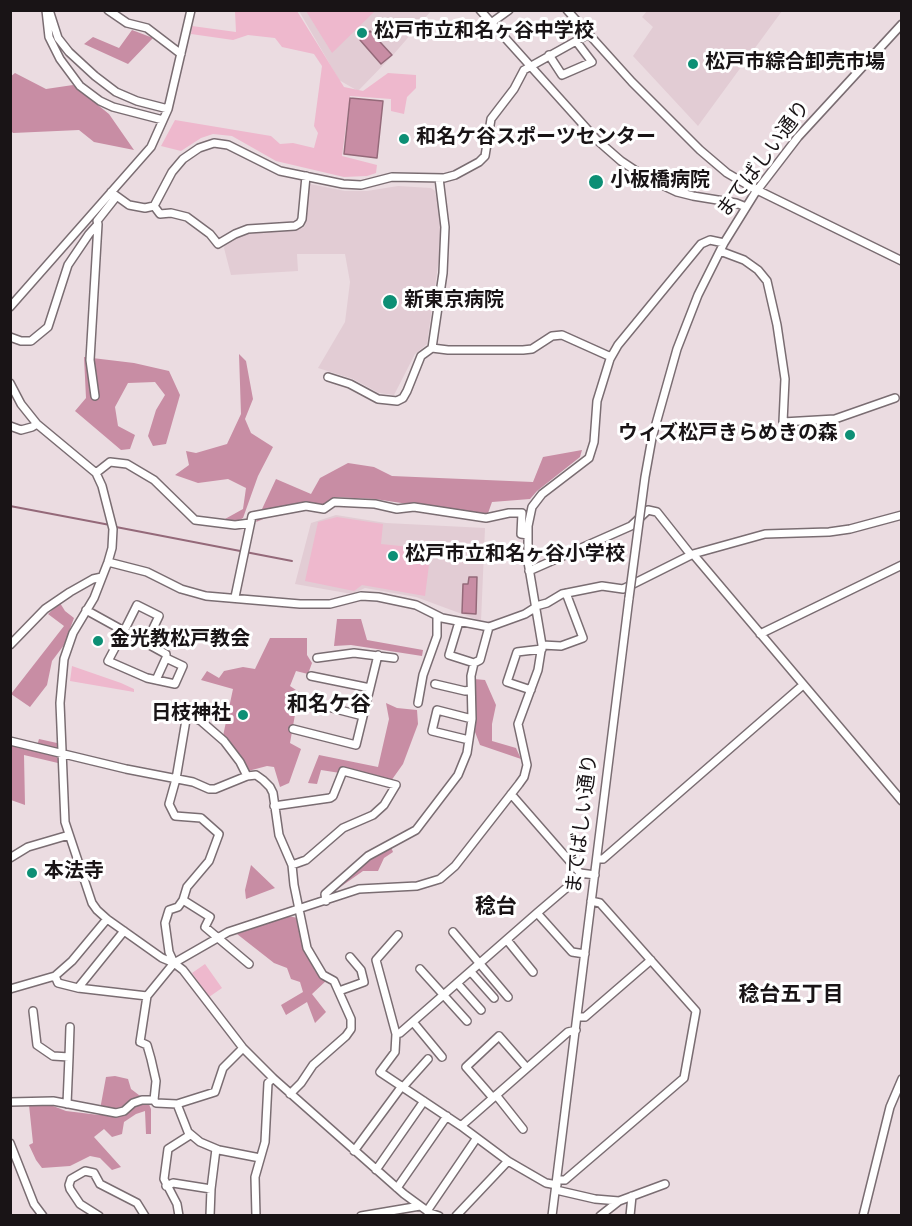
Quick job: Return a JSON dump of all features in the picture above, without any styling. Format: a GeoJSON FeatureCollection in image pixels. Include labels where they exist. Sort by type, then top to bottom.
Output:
{"type":"FeatureCollection","features":[{"type":"Feature","properties":{"kind":"street"},"geometry":{"type":"LineString","coordinates":[[48,10],[58,38],[69,52],[95,76],[116,92],[137,101],[168,109]]}},
{"type":"Feature","properties":{"kind":"street"},"geometry":{"type":"LineString","coordinates":[[48,10],[49,37],[60,59],[81,86],[100,101],[113,107],[164,120]]}},
{"type":"Feature","properties":{"kind":"street"},"geometry":{"type":"LineString","coordinates":[[108,10],[127,23],[147,28],[182,54]]}},
{"type":"Feature","properties":{"kind":"street"},"geometry":{"type":"LineString","coordinates":[[94,396],[90,360],[97,221],[151,147],[164,120],[191,10]]}},
{"type":"Feature","properties":{"kind":"street"},"geometry":{"type":"LineString","coordinates":[[480,10],[597,140],[636,172],[676,192],[736,203],[746,207]]}},
{"type":"Feature","properties":{"kind":"street"},"geometry":{"type":"LineString","coordinates":[[491,23],[509,10]]}},
{"type":"Feature","properties":{"kind":"street"},"geometry":{"type":"LineString","coordinates":[[567,10],[587,35],[714,164],[758,190],[902,261]]}},
{"type":"Feature","properties":{"kind":"street","name":"まてばしい通り"},"geometry":{"type":"LineString","coordinates":[[652,438],[676,349],[698,296],[724,243],[746,207],[798,137],[902,24]]}},
{"type":"Feature","properties":{"kind":"street"},"geometry":{"type":"LineString","coordinates":[[154,206],[172,172],[183,159],[199,148],[214,143],[228,145],[280,171],[361,186],[392,177],[439,178],[454,175],[485,156],[491,119],[514,89],[524,70],[587,35]]}},
{"type":"Feature","properties":{"kind":"street"},"geometry":{"type":"LineString","coordinates":[[549,55],[562,75],[592,62],[576,41]]}},
{"type":"Feature","properties":{"kind":"street"},"geometry":{"type":"LineString","coordinates":[[154,206],[160,214],[171,213],[187,217],[210,234],[218,244],[248,230],[295,226],[300,223],[306,177]]}},
{"type":"Feature","properties":{"kind":"street"},"geometry":{"type":"LineString","coordinates":[[432,348],[443,273],[445,228],[439,178]]}},
{"type":"Feature","properties":{"kind":"street"},"geometry":{"type":"LineString","coordinates":[[114,195],[129,205],[154,206]]}},
{"type":"Feature","properties":{"kind":"street"},"geometry":{"type":"LineString","coordinates":[[10,307],[114,195]]}},
{"type":"Feature","properties":{"kind":"street"},"geometry":{"type":"LineString","coordinates":[[10,337],[21,341],[31,341],[48,327],[68,265],[88,234],[98,224]]}},
{"type":"Feature","properties":{"kind":"street"},"geometry":{"type":"LineString","coordinates":[[154,1100],[156,1081],[151,1059],[147,1045],[140,1042],[147,996],[174,963],[228,932],[359,889],[417,886],[440,879],[455,866],[524,777],[526,759],[518,724],[538,670],[542,647],[529,571],[528,536],[531,512],[536,499],[585,462],[593,450],[597,401],[611,357],[658,295],[701,244],[710,240],[724,243]]}},
{"type":"Feature","properties":{"kind":"street"},"geometry":{"type":"LineString","coordinates":[[720,251],[751,265],[767,281],[777,325],[785,379],[783,422],[835,419],[895,398]]}},
{"type":"Feature","properties":{"kind":"street"},"geometry":{"type":"LineString","coordinates":[[328,377],[350,384],[378,399],[397,401],[403,398],[407,391],[421,356],[432,348],[457,351],[524,350],[532,349],[552,336],[562,335],[611,357]]}},
{"type":"Feature","properties":{"kind":"street"},"geometry":{"type":"LineString","coordinates":[[10,382],[21,404],[37,424],[96,473],[102,486],[113,529],[112,549],[108,562],[94,598],[73,633],[64,659],[60,703],[65,822],[92,903],[107,920],[183,970],[243,1048],[273,1078],[397,1188],[429,1213],[439,1215]]}},
{"type":"Feature","properties":{"kind":"street"},"geometry":{"type":"LineString","coordinates":[[10,426],[21,430],[32,428],[37,424]]}},
{"type":"Feature","properties":{"kind":"street","name":"までばしい通り"},"geometry":{"type":"LineString","coordinates":[[552,1215],[629,598],[652,438]]}},
{"type":"Feature","properties":{"kind":"street"},"geometry":{"type":"LineString","coordinates":[[96,473],[110,462],[127,464],[154,480],[195,520],[234,525],[250,523]]}},
{"type":"Feature","properties":{"kind":"street"},"geometry":{"type":"LineString","coordinates":[[235,597],[252,516],[306,506],[324,509],[334,502],[375,504],[397,509],[414,507],[486,518],[522,513],[521,534],[528,536]]}},
{"type":"Feature","properties":{"kind":"street"},"geometry":{"type":"LineString","coordinates":[[529,571],[631,526],[648,510],[657,512],[802,685],[898,793],[902,801]]}},
{"type":"Feature","properties":{"kind":"street"},"geometry":{"type":"LineString","coordinates":[[108,562],[147,572],[195,593],[213,597],[330,604],[364,595],[416,605],[437,616],[489,627],[525,614],[566,593],[602,586],[623,589],[692,554],[765,534],[829,532],[850,529],[902,515]]}},
{"type":"Feature","properties":{"kind":"street"},"geometry":{"type":"LineString","coordinates":[[760,634],[902,565]]}},
{"type":"Feature","properties":{"kind":"street"},"geometry":{"type":"LineString","coordinates":[[10,645],[45,609],[76,588],[102,577]]}},
{"type":"Feature","properties":{"kind":"street"},"geometry":{"type":"LineString","coordinates":[[531,690],[507,682],[517,652],[561,646],[583,638],[566,593]]}},
{"type":"Feature","properties":{"kind":"street"},"geometry":{"type":"LineString","coordinates":[[146,643],[159,616],[137,605],[108,661],[147,678],[175,684],[183,666],[166,658]]}},
{"type":"Feature","properties":{"kind":"street"},"geometry":{"type":"LineString","coordinates":[[86,610],[166,654],[156,680]]}},
{"type":"Feature","properties":{"kind":"street"},"geometry":{"type":"LineString","coordinates":[[418,703],[423,675],[437,636],[437,616]]}},
{"type":"Feature","properties":{"kind":"street"},"geometry":{"type":"LineString","coordinates":[[459,622],[449,655],[474,663],[480,660],[489,627]]}},
{"type":"Feature","properties":{"kind":"street"},"geometry":{"type":"LineString","coordinates":[[317,658],[354,653],[394,658]]}},
{"type":"Feature","properties":{"kind":"street"},"geometry":{"type":"LineString","coordinates":[[293,729],[356,745],[378,655]]}},
{"type":"Feature","properties":{"kind":"street"},"geometry":{"type":"LineString","coordinates":[[326,901],[325,894],[368,856],[416,830],[458,775],[467,753],[472,719],[470,690],[474,663]]}},
{"type":"Feature","properties":{"kind":"street"},"geometry":{"type":"LineString","coordinates":[[311,676],[370,688]]}},
{"type":"Feature","properties":{"kind":"street"},"geometry":{"type":"LineString","coordinates":[[435,684],[470,690]]}},
{"type":"Feature","properties":{"kind":"street"},"geometry":{"type":"LineString","coordinates":[[597,859],[603,859],[802,685]]}},
{"type":"Feature","properties":{"kind":"street"},"geometry":{"type":"LineString","coordinates":[[301,700],[363,716]]}},
{"type":"Feature","properties":{"kind":"street"},"geometry":{"type":"LineString","coordinates":[[469,740],[432,731],[437,710],[472,719]]}},
{"type":"Feature","properties":{"kind":"street"},"geometry":{"type":"LineString","coordinates":[[174,963],[169,952],[165,923],[169,910],[177,907],[183,900],[187,887],[209,861],[219,834],[201,818],[175,816],[168,801],[176,780],[187,714],[201,721],[224,741],[240,762],[247,776]]}},
{"type":"Feature","properties":{"kind":"street"},"geometry":{"type":"LineString","coordinates":[[10,741],[193,782],[209,789],[215,789],[247,776],[256,776],[263,780],[273,794],[279,836],[292,865],[307,948],[323,975],[334,981],[351,1019],[351,1029],[346,1036],[313,1065],[302,1083],[290,1094]]}},
{"type":"Feature","properties":{"kind":"street"},"geometry":{"type":"LineString","coordinates":[[274,806],[330,798],[343,771],[396,785],[384,805],[372,815],[343,828],[306,860],[292,865]]}},
{"type":"Feature","properties":{"kind":"street"},"geometry":{"type":"LineString","coordinates":[[511,794],[580,873],[595,875]]}},
{"type":"Feature","properties":{"kind":"street"},"geometry":{"type":"LineString","coordinates":[[10,858],[28,847],[69,835]]}},
{"type":"Feature","properties":{"kind":"street"},"geometry":{"type":"LineString","coordinates":[[396,1034],[471,972],[578,878],[580,873]]}},
{"type":"Feature","properties":{"kind":"street"},"geometry":{"type":"LineString","coordinates":[[183,900],[210,917],[205,927],[249,964]]}},
{"type":"Feature","properties":{"kind":"street"},"geometry":{"type":"LineString","coordinates":[[557,1185],[684,1078],[696,1011],[600,903],[591,901]]}},
{"type":"Feature","properties":{"kind":"street"},"geometry":{"type":"LineString","coordinates":[[537,913],[572,952],[585,954]]}},
{"type":"Feature","properties":{"kind":"street"},"geometry":{"type":"LineString","coordinates":[[10,989],[55,976],[72,961],[107,920]]}},
{"type":"Feature","properties":{"kind":"street"},"geometry":{"type":"LineString","coordinates":[[78,988],[124,931]]}},
{"type":"Feature","properties":{"kind":"street"},"geometry":{"type":"LineString","coordinates":[[453,932],[508,998]]}},
{"type":"Feature","properties":{"kind":"street"},"geometry":{"type":"LineString","coordinates":[[398,935],[376,960],[396,1034],[395,1052],[380,1072],[447,1116],[508,1161],[546,1183],[595,1199],[619,1201]]}},
{"type":"Feature","properties":{"kind":"street"},"geometry":{"type":"LineString","coordinates":[[507,940],[533,972]]}},
{"type":"Feature","properties":{"kind":"street"},"geometry":{"type":"LineString","coordinates":[[339,991],[364,982],[361,970],[350,957]]}},
{"type":"Feature","properties":{"kind":"street"},"geometry":{"type":"LineString","coordinates":[[578,1017],[585,1017],[651,960]]}},
{"type":"Feature","properties":{"kind":"street"},"geometry":{"type":"LineString","coordinates":[[420,969],[467,1021]]}},
{"type":"Feature","properties":{"kind":"street"},"geometry":{"type":"LineString","coordinates":[[471,972],[494,998]]}},
{"type":"Feature","properties":{"kind":"street"},"geometry":{"type":"LineString","coordinates":[[55,976],[58,983],[78,988],[147,996]]}},
{"type":"Feature","properties":{"kind":"street"},"geometry":{"type":"LineString","coordinates":[[457,984],[481,1010]]}},
{"type":"Feature","properties":{"kind":"street"},"geometry":{"type":"LineString","coordinates":[[33,1011],[37,1045],[53,1056],[69,1057]]}},
{"type":"Feature","properties":{"kind":"street"},"geometry":{"type":"LineString","coordinates":[[413,1022],[442,1057]]}},
{"type":"Feature","properties":{"kind":"street"},"geometry":{"type":"LineString","coordinates":[[67,1104],[70,1027]]}},
{"type":"Feature","properties":{"kind":"street"},"geometry":{"type":"LineString","coordinates":[[461,1126],[567,1032],[576,1030]]}},
{"type":"Feature","properties":{"kind":"street"},"geometry":{"type":"LineString","coordinates":[[523,1129],[466,1067],[499,1036],[527,1068]]}},
{"type":"Feature","properties":{"kind":"street"},"geometry":{"type":"LineString","coordinates":[[10,1102],[46,1101],[116,1113],[142,1100],[177,1104],[215,1092],[224,1068],[243,1048]]}},
{"type":"Feature","properties":{"kind":"street"},"geometry":{"type":"LineString","coordinates":[[354,1151],[402,1087],[428,1059]]}},
{"type":"Feature","properties":{"kind":"street"},"geometry":{"type":"LineString","coordinates":[[256,1215],[255,1177],[265,1142],[268,1083],[273,1078]]}},
{"type":"Feature","properties":{"kind":"street"},"geometry":{"type":"LineString","coordinates":[[863,1215],[890,1107],[899,1090],[902,1078]]}},
{"type":"Feature","properties":{"kind":"street"},"geometry":{"type":"LineString","coordinates":[[376,1170],[424,1101]]}},
{"type":"Feature","properties":{"kind":"street"},"geometry":{"type":"LineString","coordinates":[[177,1104],[190,1135],[200,1142],[216,1149],[260,1158]]}},
{"type":"Feature","properties":{"kind":"street"},"geometry":{"type":"LineString","coordinates":[[397,1188],[447,1116]]}},
{"type":"Feature","properties":{"kind":"street"},"geometry":{"type":"LineString","coordinates":[[179,1215],[177,1204],[164,1179],[168,1149],[190,1135]]}},
{"type":"Feature","properties":{"kind":"street"},"geometry":{"type":"LineString","coordinates":[[429,1213],[476,1138]]}},
{"type":"Feature","properties":{"kind":"street"},"geometry":{"type":"LineString","coordinates":[[10,1143],[34,1204],[43,1215]]}},
{"type":"Feature","properties":{"kind":"street"},"geometry":{"type":"LineString","coordinates":[[210,1215],[216,1149]]}},
{"type":"Feature","properties":{"kind":"street"},"geometry":{"type":"LineString","coordinates":[[456,1215],[508,1161]]}},
{"type":"Feature","properties":{"kind":"street"},"geometry":{"type":"LineString","coordinates":[[99,1215],[80,1204],[70,1189],[71,1179],[85,1171],[94,1173],[100,1184],[136,1203],[145,1215]]}},
{"type":"Feature","properties":{"kind":"street"},"geometry":{"type":"LineString","coordinates":[[166,1186],[173,1183],[211,1189]]}},
{"type":"Feature","properties":{"kind":"street"},"geometry":{"type":"LineString","coordinates":[[600,1215],[619,1201],[665,1184]]}},
{"type":"Feature","properties":{"kind":"street"},"geometry":{"type":"LineString","coordinates":[[630,1215],[632,1196]]}},
{"type":"Feature","properties":{"kind":"street"},"geometry":{"type":"LineString","coordinates":[[361,1215],[420,1206]]}},
{"type":"Feature","properties":{"kind":"shaded area"},"geometry":{"type":"Polygon","coordinates":[[[235,11],[297,11],[344,87],[363,91],[388,73],[416,75],[416,88],[407,97],[404,114],[391,111],[391,99],[350,96],[342,156],[377,165],[376,173],[367,176],[344,177],[276,161],[232,136],[213,134],[201,138],[181,151],[161,146],[175,120],[271,136],[280,144],[293,143],[314,148],[318,133],[314,126],[322,66],[314,54],[282,47],[275,38],[248,35],[233,40],[191,34],[192,26],[236,32],[235,11]]]}},
{"type":"Feature","properties":{"kind":"shaded area","name":"松戸市立和名ヶ谷中学校"},"geometry":{"type":"Polygon","coordinates":[[[299,11],[431,11],[358,91],[339,80],[299,11]]]}},
{"type":"Feature","properties":{"kind":"shaded area"},"geometry":{"type":"Polygon","coordinates":[[[306,11],[375,11],[332,53],[306,11]]]}},
{"type":"Feature","properties":{"kind":"shaded area","name":"松戸市綜合卸売市場"},"geometry":{"type":"Polygon","coordinates":[[[647,11],[782,11],[698,126],[633,56],[653,27],[642,17],[647,11]]]}},
{"type":"Feature","properties":{"kind":"shaded area"},"geometry":{"type":"Polygon","coordinates":[[[132,30],[153,38],[128,64],[84,44],[93,37],[119,48],[132,30]]]}},
{"type":"Feature","properties":{"kind":"shaded area"},"geometry":{"type":"Polygon","coordinates":[[[370,31],[392,55],[381,64],[360,40],[370,31]]]}},
{"type":"Feature","properties":{"kind":"shaded area"},"geometry":{"type":"Polygon","coordinates":[[[15,73],[46,89],[73,85],[109,114],[134,150],[94,142],[79,130],[13,133],[11,131],[10,77],[15,73]]]}},
{"type":"Feature","properties":{"kind":"shaded area"},"geometry":{"type":"Polygon","coordinates":[[[350,98],[383,101],[377,158],[344,154],[350,98]]]}},
{"type":"Feature","properties":{"kind":"shaded area","name":"新東京病院"},"geometry":{"type":"Polygon","coordinates":[[[310,184],[345,191],[367,191],[398,186],[431,188],[435,191],[441,220],[439,258],[427,344],[415,354],[394,395],[379,393],[353,379],[318,368],[345,322],[350,282],[345,254],[297,254],[298,271],[231,275],[224,248],[225,243],[250,231],[303,228],[310,184]]]}},
{"type":"Feature","properties":{"kind":"shaded area"},"geometry":{"type":"Polygon","coordinates":[[[239,354],[246,361],[253,399],[245,419],[251,433],[273,447],[258,476],[243,518],[234,523],[225,519],[243,509],[246,488],[228,479],[198,483],[175,475],[189,465],[186,451],[196,453],[227,444],[241,414],[239,354]]]}},
{"type":"Feature","properties":{"kind":"shaded area"},"geometry":{"type":"Polygon","coordinates":[[[84,357],[134,363],[169,371],[180,395],[166,444],[153,446],[148,436],[156,410],[165,395],[155,382],[128,383],[115,407],[118,426],[135,435],[130,449],[121,450],[75,411],[86,398],[84,357]]]}},
{"type":"Feature","properties":{"kind":"shaded area"},"geometry":{"type":"Polygon","coordinates":[[[582,450],[580,457],[530,499],[492,502],[487,516],[375,499],[334,497],[318,508],[304,503],[256,522],[276,479],[311,494],[320,478],[348,463],[374,467],[392,476],[533,482],[543,457],[582,450]]]}},
{"type":"Feature","properties":{"kind":"shaded area","name":"松戸市立和名ヶ谷小学校"},"geometry":{"type":"Polygon","coordinates":[[[336,515],[386,523],[485,528],[481,621],[416,597],[365,588],[352,594],[295,584],[311,523],[336,515]]]}},
{"type":"Feature","properties":{"kind":"shaded area"},"geometry":{"type":"Polygon","coordinates":[[[337,517],[383,524],[381,544],[431,549],[425,596],[362,585],[354,591],[305,581],[318,522],[337,517]]]}},
{"type":"Feature","properties":{"kind":"shaded area"},"geometry":{"type":"Polygon","coordinates":[[[469,577],[477,577],[476,614],[462,613],[463,584],[468,584],[469,577]]]}},
{"type":"Feature","properties":{"kind":"shaded area"},"geometry":{"type":"Polygon","coordinates":[[[60,603],[65,611],[74,618],[64,645],[52,661],[47,685],[30,707],[11,694],[64,626],[48,614],[60,603]]]}},
{"type":"Feature","properties":{"kind":"shaded area"},"geometry":{"type":"Polygon","coordinates":[[[337,619],[361,619],[367,640],[423,650],[422,656],[351,645],[334,646],[337,619]]]}},
{"type":"Feature","properties":{"kind":"shaded area"},"geometry":{"type":"Polygon","coordinates":[[[270,638],[307,638],[307,655],[312,663],[308,674],[296,671],[290,686],[299,692],[290,743],[301,749],[289,783],[280,787],[274,767],[267,766],[248,771],[244,762],[223,736],[233,689],[201,680],[207,671],[219,678],[224,671],[243,667],[255,669],[270,638]]]}},
{"type":"Feature","properties":{"kind":"shaded area"},"geometry":{"type":"Polygon","coordinates":[[[72,666],[121,683],[134,689],[134,692],[70,681],[72,666]]]}},
{"type":"Feature","properties":{"kind":"shaded area"},"geometry":{"type":"Polygon","coordinates":[[[474,679],[485,680],[496,705],[492,724],[492,741],[516,748],[521,759],[480,745],[475,732],[474,679]]]}},
{"type":"Feature","properties":{"kind":"shaded area"},"geometry":{"type":"Polygon","coordinates":[[[386,703],[397,708],[417,710],[418,724],[403,764],[391,781],[321,770],[317,784],[308,783],[319,755],[378,767],[389,719],[386,703]]]}},
{"type":"Feature","properties":{"kind":"shaded area"},"geometry":{"type":"Polygon","coordinates":[[[39,739],[57,743],[58,763],[24,755],[25,805],[11,800],[10,743],[36,749],[39,739]]]}},
{"type":"Feature","properties":{"kind":"shaded area"},"geometry":{"type":"Polygon","coordinates":[[[391,847],[393,852],[384,858],[378,871],[363,871],[336,890],[336,887],[369,858],[391,847]]]}},
{"type":"Feature","properties":{"kind":"shaded area"},"geometry":{"type":"Polygon","coordinates":[[[251,865],[275,888],[246,899],[245,890],[251,865]]]}},
{"type":"Feature","properties":{"kind":"shaded area"},"geometry":{"type":"Polygon","coordinates":[[[288,916],[298,918],[315,971],[327,980],[312,994],[326,1012],[315,1023],[307,1002],[286,1015],[281,1005],[303,992],[300,982],[291,979],[287,968],[274,963],[237,934],[288,916]]]}},
{"type":"Feature","properties":{"kind":"shaded area"},"geometry":{"type":"Polygon","coordinates":[[[205,964],[222,988],[209,997],[192,973],[205,964]]]}},
{"type":"Feature","properties":{"kind":"shaded area"},"geometry":{"type":"Polygon","coordinates":[[[115,1076],[128,1079],[131,1089],[148,1102],[151,1109],[151,1134],[146,1134],[145,1111],[124,1122],[122,1134],[112,1137],[104,1129],[94,1137],[121,1167],[112,1170],[100,1158],[90,1156],[70,1166],[42,1168],[29,1145],[33,1143],[29,1105],[48,1104],[66,1111],[99,1115],[106,1077],[115,1076]]]}},
{"type":"Feature","properties":{"kind":"waterway"},"geometry":{"type":"LineString","coordinates":[[10,506],[110,525]]}},
{"type":"Feature","properties":{"kind":"waterway"},"geometry":{"type":"LineString","coordinates":[[116,527],[292,561]]}},
{"type":"Feature","properties":{"kind":"place","name":"松戸市立和名ヶ谷中学校"},"geometry":{"type":"Point","coordinates":[362,33]}},
{"type":"Feature","properties":{"kind":"place","name":"松戸市綜合卸売市場"},"geometry":{"type":"Point","coordinates":[693,64]}},
{"type":"Feature","properties":{"kind":"place","name":"和名ケ谷スポーツセンター"},"geometry":{"type":"Point","coordinates":[404,139]}},
{"type":"Feature","properties":{"kind":"place","name":"小板橋病院"},"geometry":{"type":"Point","coordinates":[596,182]}},
{"type":"Feature","properties":{"kind":"place","name":"新東京病院"},"geometry":{"type":"Point","coordinates":[390,302]}},
{"type":"Feature","properties":{"kind":"place","name":"ウィズ松戸きらめきの森"},"geometry":{"type":"Point","coordinates":[850,435]}},
{"type":"Feature","properties":{"kind":"place","name":"松戸市立和名ヶ谷小学校"},"geometry":{"type":"Point","coordinates":[393,556]}},
{"type":"Feature","properties":{"kind":"place","name":"金光教松戸教会"},"geometry":{"type":"Point","coordinates":[98,641]}},
{"type":"Feature","properties":{"kind":"place","name":"日枝神社"},"geometry":{"type":"Point","coordinates":[243,715]}},
{"type":"Feature","properties":{"kind":"place","name":"本法寺"},"geometry":{"type":"Point","coordinates":[32,873]}},
{"type":"Feature","properties":{"kind":"district","name":"和名ケ谷"},"geometry":{"type":"Point","coordinates":[329,707]}},
{"type":"Feature","properties":{"kind":"district","name":"稔台"},"geometry":{"type":"Point","coordinates":[496,909]}},
{"type":"Feature","properties":{"kind":"district","name":"稔台五丁目"},"geometry":{"type":"Point","coordinates":[791,997]}}]}
